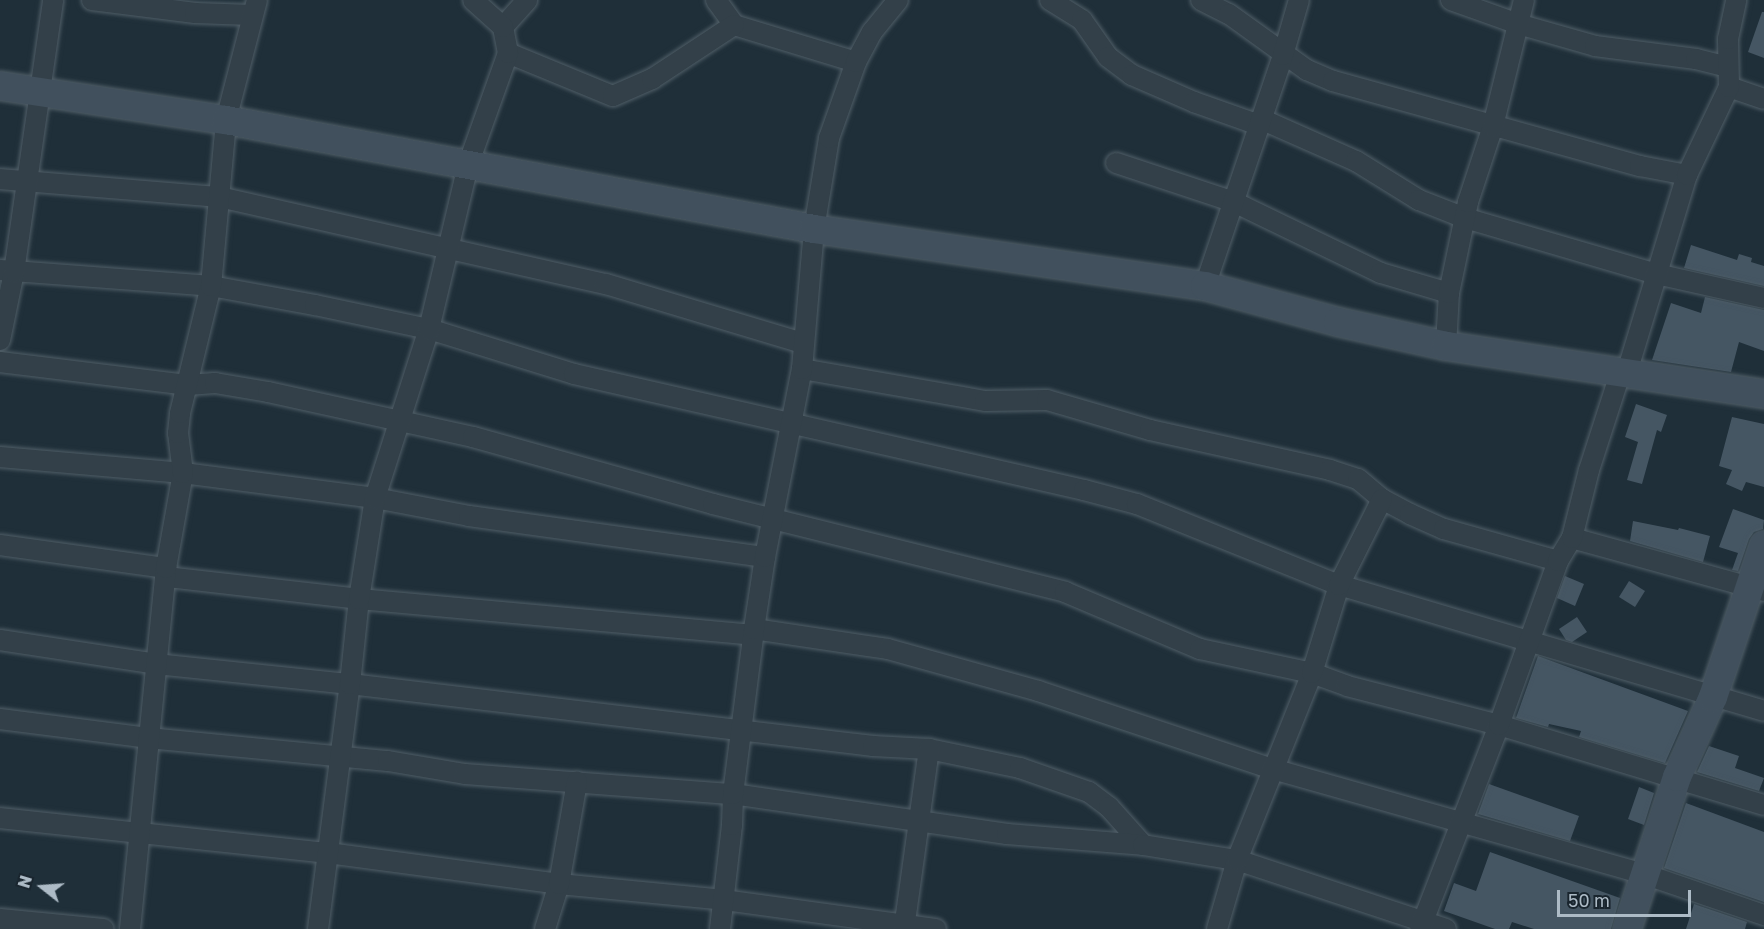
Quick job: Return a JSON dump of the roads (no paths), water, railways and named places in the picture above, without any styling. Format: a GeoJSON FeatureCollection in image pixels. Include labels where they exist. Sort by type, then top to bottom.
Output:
{"type":"FeatureCollection","features":[{"type":"Feature","properties":{"kind":"street"},"geometry":{"type":"LineString","coordinates":[[92,0],[195,13],[254,8],[226,120],[211,286],[180,413],[178,433],[183,473],[166,572],[130,929]]}},
{"type":"Feature","properties":{"kind":"street"},"geometry":{"type":"LineString","coordinates":[[318,929],[359,599],[375,498],[429,329],[468,165],[508,53],[503,27],[473,0]]}},
{"type":"Feature","properties":{"kind":"street"},"geometry":{"type":"LineString","coordinates":[[503,27],[527,0]]}},
{"type":"Feature","properties":{"kind":"street"},"geometry":{"type":"LineString","coordinates":[[720,929],[733,794],[753,632],[765,557],[802,369],[814,230],[830,138],[856,62],[872,32],[898,0]]}},
{"type":"Feature","properties":{"kind":"street"},"geometry":{"type":"LineString","coordinates":[[1050,0],[1082,20],[1108,57],[1132,75],[1194,102],[1260,122],[1356,160],[1419,200],[1465,218],[1656,274],[1764,298]]}},
{"type":"Feature","properties":{"kind":"street"},"geometry":{"type":"LineString","coordinates":[[1201,0],[1229,14],[1283,55],[1307,70],[1334,81],[1640,166],[1687,176]]}},
{"type":"Feature","properties":{"kind":"street"},"geometry":{"type":"LineString","coordinates":[[1205,286],[1283,55],[1299,0]]}},
{"type":"Feature","properties":{"kind":"street"},"geometry":{"type":"LineString","coordinates":[[1451,0],[1518,24],[1595,46],[1696,59],[1728,67]]}},
{"type":"Feature","properties":{"kind":"street"},"geometry":{"type":"LineString","coordinates":[[1446,346],[1449,292],[1465,218],[1493,126],[1524,0]]}},
{"type":"Feature","properties":{"kind":"street"},"geometry":{"type":"LineString","coordinates":[[1421,926],[1499,725],[1558,561],[1572,538],[1589,470],[1624,371],[1687,176],[1729,87],[1728,39],[1736,0]]}},
{"type":"Feature","properties":{"kind":"street"},"geometry":{"type":"LineString","coordinates":[[0,340],[7,271],[27,183],[48,1]]}},
{"type":"Feature","properties":{"kind":"street"},"geometry":{"type":"LineString","coordinates":[[721,2],[734,25],[856,62]]}},
{"type":"Feature","properties":{"kind":"street"},"geometry":{"type":"LineString","coordinates":[[508,53],[613,96],[652,79],[734,25]]}},
{"type":"Feature","properties":{"kind":"street"},"geometry":{"type":"LineString","coordinates":[[0,86],[226,120],[814,230],[1205,286],[1338,322],[1446,346],[1624,371],[1764,394]]}},
{"type":"Feature","properties":{"kind":"street"},"geometry":{"type":"LineString","coordinates":[[1729,87],[1764,99]]}},
{"type":"Feature","properties":{"kind":"street"},"geometry":{"type":"LineString","coordinates":[[1116,164],[1234,202],[1381,273],[1449,292]]}},
{"type":"Feature","properties":{"kind":"street"},"geometry":{"type":"LineString","coordinates":[[0,179],[219,197],[606,284],[803,344]]}},
{"type":"Feature","properties":{"kind":"street"},"geometry":{"type":"LineString","coordinates":[[7,271],[211,286],[429,329],[574,374],[1137,504],[1339,585],[1764,711]]}},
{"type":"Feature","properties":{"kind":"street"},"geometry":{"type":"LineString","coordinates":[[0,362],[187,385],[226,385],[473,437],[584,470],[1065,592],[1200,649],[1312,673],[1347,686],[1499,725],[1764,805]]}},
{"type":"Feature","properties":{"kind":"street"},"geometry":{"type":"LineString","coordinates":[[802,369],[985,401],[1047,400],[1150,430],[1338,472],[1358,479],[1382,499],[1444,529],[1558,561]]}},
{"type":"Feature","properties":{"kind":"street"},"geometry":{"type":"LineString","coordinates":[[0,457],[183,473],[375,498],[469,516],[765,557]]}},
{"type":"Feature","properties":{"kind":"street"},"geometry":{"type":"LineString","coordinates":[[1217,929],[1237,860],[1312,673],[1339,585],[1382,499]]}},
{"type":"Feature","properties":{"kind":"street"},"geometry":{"type":"LineString","coordinates":[[1572,538],[1756,589]]}},
{"type":"Feature","properties":{"kind":"street"},"geometry":{"type":"LineString","coordinates":[[0,545],[166,572],[359,599],[753,632],[888,649],[1038,692],[1274,769],[1644,874],[1764,915]]}},
{"type":"Feature","properties":{"kind":"street"},"geometry":{"type":"LineString","coordinates":[[1627,929],[1677,777],[1713,697],[1756,589],[1764,545]]}},
{"type":"Feature","properties":{"kind":"street"},"geometry":{"type":"LineString","coordinates":[[0,640],[156,664],[350,684],[873,746],[929,749],[1020,768],[1089,792],[1109,807],[1143,845]]}},
{"type":"Feature","properties":{"kind":"street"},"geometry":{"type":"LineString","coordinates":[[0,719],[148,738],[340,757],[465,774],[733,794],[1007,834],[1143,845],[1237,860],[1421,926],[1446,929]]}},
{"type":"Feature","properties":{"kind":"street"},"geometry":{"type":"LineString","coordinates":[[904,926],[929,749]]}},
{"type":"Feature","properties":{"kind":"street"},"geometry":{"type":"LineString","coordinates":[[545,929],[559,884],[577,782]]}},
{"type":"Feature","properties":{"kind":"street"},"geometry":{"type":"LineString","coordinates":[[0,818],[327,853],[559,884],[724,900],[936,929]]}},
{"type":"Feature","properties":{"kind":"street"},"geometry":{"type":"LineString","coordinates":[[0,919],[104,929]]}}]}
